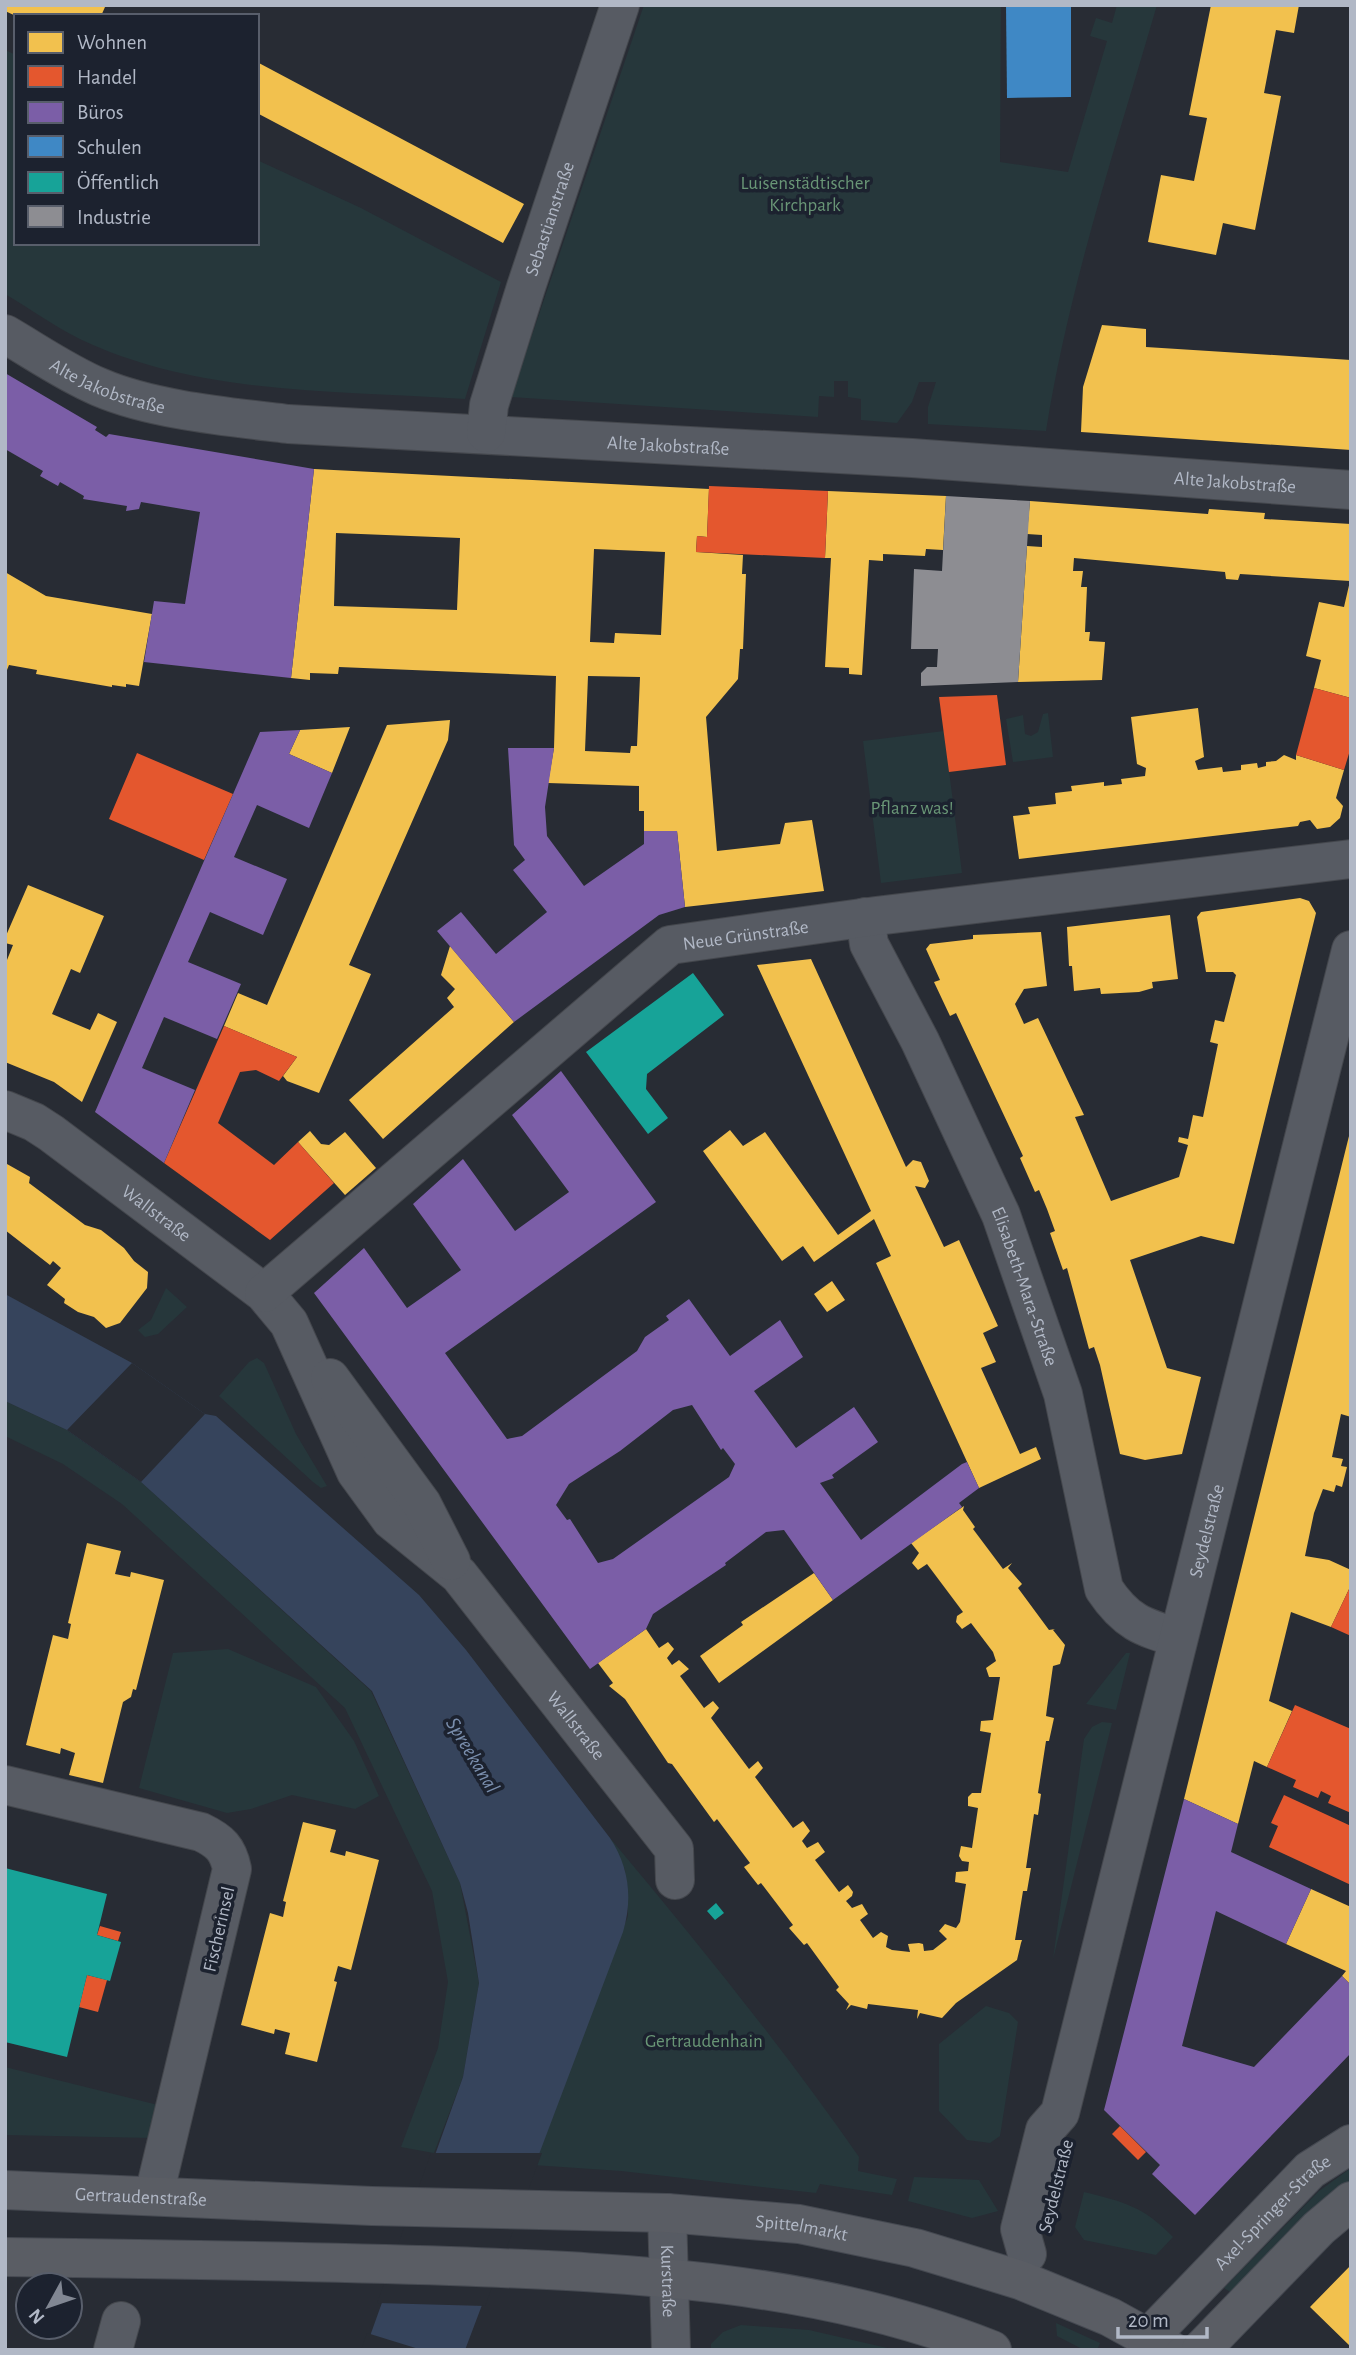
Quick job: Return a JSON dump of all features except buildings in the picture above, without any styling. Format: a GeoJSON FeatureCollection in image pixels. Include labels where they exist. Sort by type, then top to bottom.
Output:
{"type":"FeatureCollection","features":[{"type":"Feature","properties":{"kind":"main road","name":"Axel-Springer-Straße"},"geometry":{"type":"LineString","coordinates":[[1155,2346],[1310,2170],[1351,2144]]}},
{"type":"Feature","properties":{"kind":"main road","name":"Gertraudenstraße"},"geometry":{"type":"LineString","coordinates":[[5,2190],[372,2206],[579,2211]]}},
{"type":"Feature","properties":{"kind":"main road"},"geometry":{"type":"LineString","coordinates":[[1201,2350],[1319,2228],[1351,2201]]}},
{"type":"Feature","properties":{"kind":"main road","name":"Spittelmarkt"},"geometry":{"type":"LineString","coordinates":[[579,2211],[750,2218],[843,2232],[1023,2267],[1155,2346]]}},
{"type":"Feature","properties":{"kind":"main road"},"geometry":{"type":"LineString","coordinates":[[5,2257],[263,2260],[559,2270],[668,2277],[801,2294],[954,2334],[992,2350]]}},
{"type":"Feature","properties":{"kind":"street","name":"Sebastianstraße"},"geometry":{"type":"LineString","coordinates":[[486,433],[489,405],[620,5]]}},
{"type":"Feature","properties":{"kind":"street","name":"Alte Jakobstraße"},"geometry":{"type":"LineString","coordinates":[[5,334],[100,388],[213,415],[374,430],[486,433],[1063,468],[1351,490]]}},
{"type":"Feature","properties":{"kind":"street","name":"Neue Grünstraße"},"geometry":{"type":"LineString","coordinates":[[264,1293],[670,945],[865,917],[1351,859]]}},
{"type":"Feature","properties":{"kind":"street","name":"Elisabeth-Mara-Straße"},"geometry":{"type":"LineString","coordinates":[[865,917],[869,944],[920,1041],[1001,1215],[1063,1394],[1104,1589],[1137,1626],[1178,1638]]}},
{"type":"Feature","properties":{"kind":"street","name":"Seydelstraße"},"geometry":{"type":"LineString","coordinates":[[1023,2267],[1020,2229],[1045,2130],[1060,2113],[1351,950]]}},
{"type":"Feature","properties":{"kind":"street","name":"Wallstraße"},"geometry":{"type":"LineString","coordinates":[[5,1110],[51,1133],[264,1293],[422,1504],[459,1575],[674,1849],[675,1880]]}},
{"type":"Feature","properties":{"kind":"street","name":"Fischerinsel"},"geometry":{"type":"LineString","coordinates":[[5,1785],[201,1832],[216,1839],[229,1853],[232,1870],[154,2195]]}},
{"type":"Feature","properties":{"kind":"street","name":"Kurstraße"},"geometry":{"type":"LineString","coordinates":[[667,2213],[671,2350]]}},
{"type":"Feature","properties":{"kind":"green space","name":"Luisenstädtischer Kirchpark"},"geometry":{"type":"Polygon","coordinates":[[[644,5],[1001,5],[1000,162],[1068,172],[1107,41],[1090,36],[1096,18],[1112,23],[1117,5],[1157,5],[1080,270],[1046,431],[928,424],[928,407],[936,382],[919,382],[912,402],[897,423],[861,420],[861,399],[848,397],[848,381],[834,381],[834,397],[819,396],[818,417],[511,397],[644,5]]]}},
{"type":"Feature","properties":{"kind":"green space"},"geometry":{"type":"Polygon","coordinates":[[[5,50],[14,54],[14,245],[259,245],[259,161],[361,208],[501,282],[465,399],[276,388],[182,373],[93,345],[59,328],[5,294],[5,50]]]}},
{"type":"Feature","properties":{"kind":"green space"},"geometry":{"type":"Polygon","coordinates":[[[1048,713],[1053,757],[1013,762],[1006,719],[1023,715],[1025,734],[1031,736],[1038,732],[1043,714],[1048,713]]]}},
{"type":"Feature","properties":{"kind":"green space","name":"Pflanz was!"},"geometry":{"type":"Polygon","coordinates":[[[944,731],[962,873],[881,883],[863,741],[944,731]]]}},
{"type":"Feature","properties":{"kind":"green space"},"geometry":{"type":"Polygon","coordinates":[[[166,1288],[187,1307],[158,1334],[145,1337],[138,1330],[151,1320],[166,1288]]]}},
{"type":"Feature","properties":{"kind":"green space"},"geometry":{"type":"Polygon","coordinates":[[[257,1358],[264,1363],[296,1434],[327,1486],[321,1488],[313,1482],[219,1396],[249,1362],[257,1358]]]}},
{"type":"Feature","properties":{"kind":"green space"},"geometry":{"type":"Polygon","coordinates":[[[5,1401],[67,1430],[141,1482],[371,1691],[460,1883],[479,1983],[463,2077],[434,2153],[401,2147],[438,2048],[448,1982],[432,1891],[345,1708],[122,1504],[63,1464],[5,1436],[5,1401]]]}},
{"type":"Feature","properties":{"kind":"green space"},"geometry":{"type":"Polygon","coordinates":[[[228,1649],[316,1687],[354,1741],[379,1796],[355,1809],[292,1795],[251,1809],[227,1813],[139,1788],[173,1653],[228,1649]]]}},
{"type":"Feature","properties":{"kind":"green space"},"geometry":{"type":"Polygon","coordinates":[[[1126,1653],[1130,1653],[1116,1710],[1086,1704],[1126,1653]]]}},
{"type":"Feature","properties":{"kind":"green space"},"geometry":{"type":"Polygon","coordinates":[[[1102,1722],[1112,1723],[1053,1959],[1084,1739],[1092,1727],[1102,1722]]]}},
{"type":"Feature","properties":{"kind":"green space","name":"Gertraudenhain"},"geometry":{"type":"Polygon","coordinates":[[[610,1838],[800,2075],[859,2157],[858,2171],[897,2179],[892,2195],[820,2184],[816,2193],[621,2171],[533,2165],[628,1916],[625,1870],[610,1838]]]}},
{"type":"Feature","properties":{"kind":"green space"},"geometry":{"type":"Polygon","coordinates":[[[986,2006],[1009,2013],[1018,2022],[1000,2136],[990,2143],[967,2140],[939,2111],[939,2044],[986,2006]]]}},
{"type":"Feature","properties":{"kind":"green space"},"geometry":{"type":"Polygon","coordinates":[[[5,2067],[162,2106],[153,2138],[5,2135],[5,2067]]]}},
{"type":"Feature","properties":{"kind":"green space"},"geometry":{"type":"Polygon","coordinates":[[[1351,2168],[1351,2182],[1235,2295],[1224,2288],[1319,2191],[1351,2168]]]}},
{"type":"Feature","properties":{"kind":"green space"},"geometry":{"type":"Polygon","coordinates":[[[914,2177],[979,2180],[998,2211],[972,2218],[908,2201],[914,2177]]]}},
{"type":"Feature","properties":{"kind":"green space"},"geometry":{"type":"Polygon","coordinates":[[[1084,2192],[1111,2199],[1142,2212],[1173,2237],[1156,2255],[1084,2240],[1075,2227],[1084,2192]]]}},
{"type":"Feature","properties":{"kind":"green space"},"geometry":{"type":"Polygon","coordinates":[[[1056,2323],[1100,2343],[1097,2350],[1084,2350],[1057,2336],[1056,2323]]]}},
{"type":"Feature","properties":{"kind":"green space"},"geometry":{"type":"Polygon","coordinates":[[[741,2325],[809,2330],[896,2350],[711,2350],[711,2344],[723,2332],[741,2325]]]}},
{"type":"Feature","properties":{"kind":"water","name":"Spreekanal"},"geometry":{"type":"Polygon","coordinates":[[[5,1294],[132,1363],[205,1414],[216,1416],[419,1595],[466,1650],[610,1838],[621,1860],[628,1895],[623,1932],[465,2350],[365,2350],[463,2077],[479,1983],[468,1913],[460,1883],[372,1691],[141,1482],[67,1430],[5,1401],[5,1294]]]}},
{"type":"Feature","properties":{"kind":"pier"},"geometry":{"type":"Polygon","coordinates":[[[132,1363],[205,1414],[141,1482],[67,1430],[132,1363]]]}},
{"type":"Feature","properties":{"kind":"pier"},"geometry":{"type":"Polygon","coordinates":[[[431,2153],[542,2153],[485,2306],[377,2303],[431,2153]]]}},
{"type":"Feature","properties":{"kind":"pier"},"geometry":{"type":"Polygon","coordinates":[[[367,2333],[422,2350],[361,2350],[367,2333]]]}}]}
